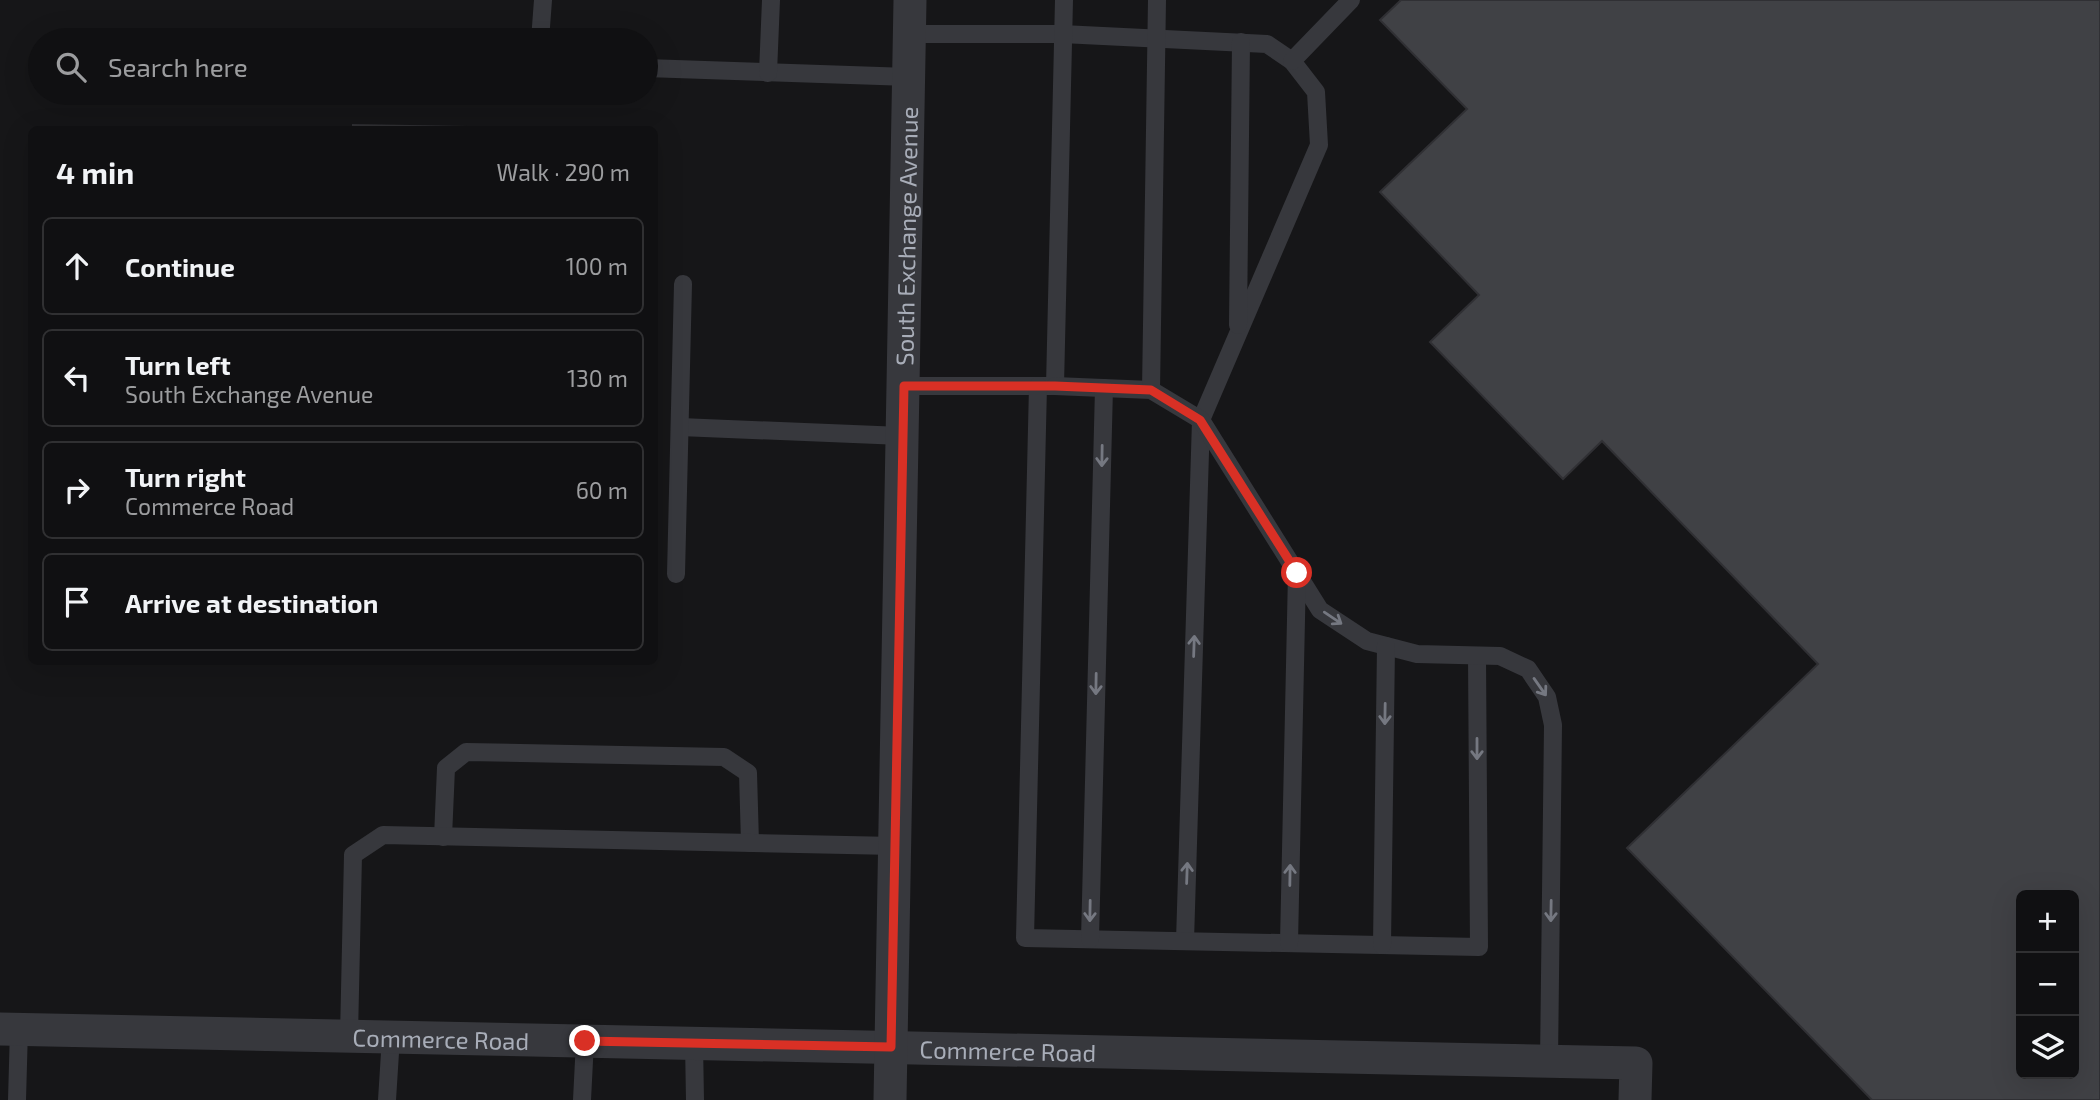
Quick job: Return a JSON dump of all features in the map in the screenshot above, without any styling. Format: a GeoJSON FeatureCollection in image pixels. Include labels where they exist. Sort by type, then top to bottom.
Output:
{"type":"FeatureCollection","features":[{"type":"Feature","properties":{"kind":"street","name":"South Exchange Avenue"},"geometry":{"type":"LineString","coordinates":[[890,1100],[910,0]]}},
{"type":"Feature","properties":{"kind":"street","name":"Commerce Road"},"geometry":{"type":"LineString","coordinates":[[9,1029],[1636,1063],[1635,1100]]}},
{"type":"Feature","properties":{"kind":"lane"},"geometry":{"type":"LineString","coordinates":[[541,28],[543,0]]}},
{"type":"Feature","properties":{"kind":"lane"},"geometry":{"type":"LineString","coordinates":[[768,73],[771,0]]}},
{"type":"Feature","properties":{"kind":"lane"},"geometry":{"type":"LineString","coordinates":[[1064,0],[1025,938],[1479,947],[1477,656]]}},
{"type":"Feature","properties":{"kind":"lane"},"geometry":{"type":"LineString","coordinates":[[1151,390],[1157,0]]}},
{"type":"Feature","properties":{"kind":"lane"},"geometry":{"type":"LineString","coordinates":[[1292,61],[1352,0]]}},
{"type":"Feature","properties":{"kind":"lane"},"geometry":{"type":"LineString","coordinates":[[910,33],[1062,34],[1267,44],[1292,61],[1315,92],[1319,145],[1200,420],[1185,941]]}},
{"type":"Feature","properties":{"kind":"lane"},"geometry":{"type":"LineString","coordinates":[[1237,333],[1241,42]]}},
{"type":"Feature","properties":{"kind":"lane"},"geometry":{"type":"LineString","coordinates":[[658,68],[909,77]]}},
{"type":"Feature","properties":{"kind":"lane"},"geometry":{"type":"LineString","coordinates":[[676,574],[683,284]]}},
{"type":"Feature","properties":{"kind":"lane"},"geometry":{"type":"LineString","coordinates":[[904,386],[1046,386],[1151,390],[1200,420],[1320,610],[1367,641],[1417,654],[1500,656],[1528,669],[1547,697],[1553,725],[1549,1061]]}},
{"type":"Feature","properties":{"kind":"lane"},"geometry":{"type":"LineString","coordinates":[[1090,939],[1104,388]]}},
{"type":"Feature","properties":{"kind":"lane"},"geometry":{"type":"LineString","coordinates":[[680,427],[902,436]]}},
{"type":"Feature","properties":{"kind":"lane"},"geometry":{"type":"LineString","coordinates":[[1289,943],[1297,573]]}},
{"type":"Feature","properties":{"kind":"lane"},"geometry":{"type":"LineString","coordinates":[[1382,945],[1386,646]]}},
{"type":"Feature","properties":{"kind":"lane"},"geometry":{"type":"LineString","coordinates":[[443,837],[446,768],[466,752],[643,755],[724,757],[748,773],[750,843]]}},
{"type":"Feature","properties":{"kind":"lane"},"geometry":{"type":"LineString","coordinates":[[349,1036],[353,855],[383,835],[895,846]]}},
{"type":"Feature","properties":{"kind":"lane"},"geometry":{"type":"LineString","coordinates":[[9,1029],[17,1100]]}},
{"type":"Feature","properties":{"kind":"lane"},"geometry":{"type":"LineString","coordinates":[[387,1100],[391,1037]]}},
{"type":"Feature","properties":{"kind":"lane"},"geometry":{"type":"LineString","coordinates":[[582,1100],[585,1041]]}},
{"type":"Feature","properties":{"kind":"lane"},"geometry":{"type":"LineString","coordinates":[[694,1044],[695,1100]]}},
{"type":"Feature","properties":{"kind":"building"},"geometry":{"type":"Polygon","coordinates":[[[1401,0],[2100,0],[2100,1100],[1872,1100],[1627,848],[1818,664],[1602,441],[1563,479],[1430,342],[1479,295],[1380,192],[1467,109],[1380,20],[1401,0]]]}},
{"type":"Feature","properties":{"kind":"route"},"geometry":{"type":"LineString","coordinates":[[585,1041],[891,1047],[904,386],[1055,386],[1151,390],[1200,420],[1297,573]]}}]}
